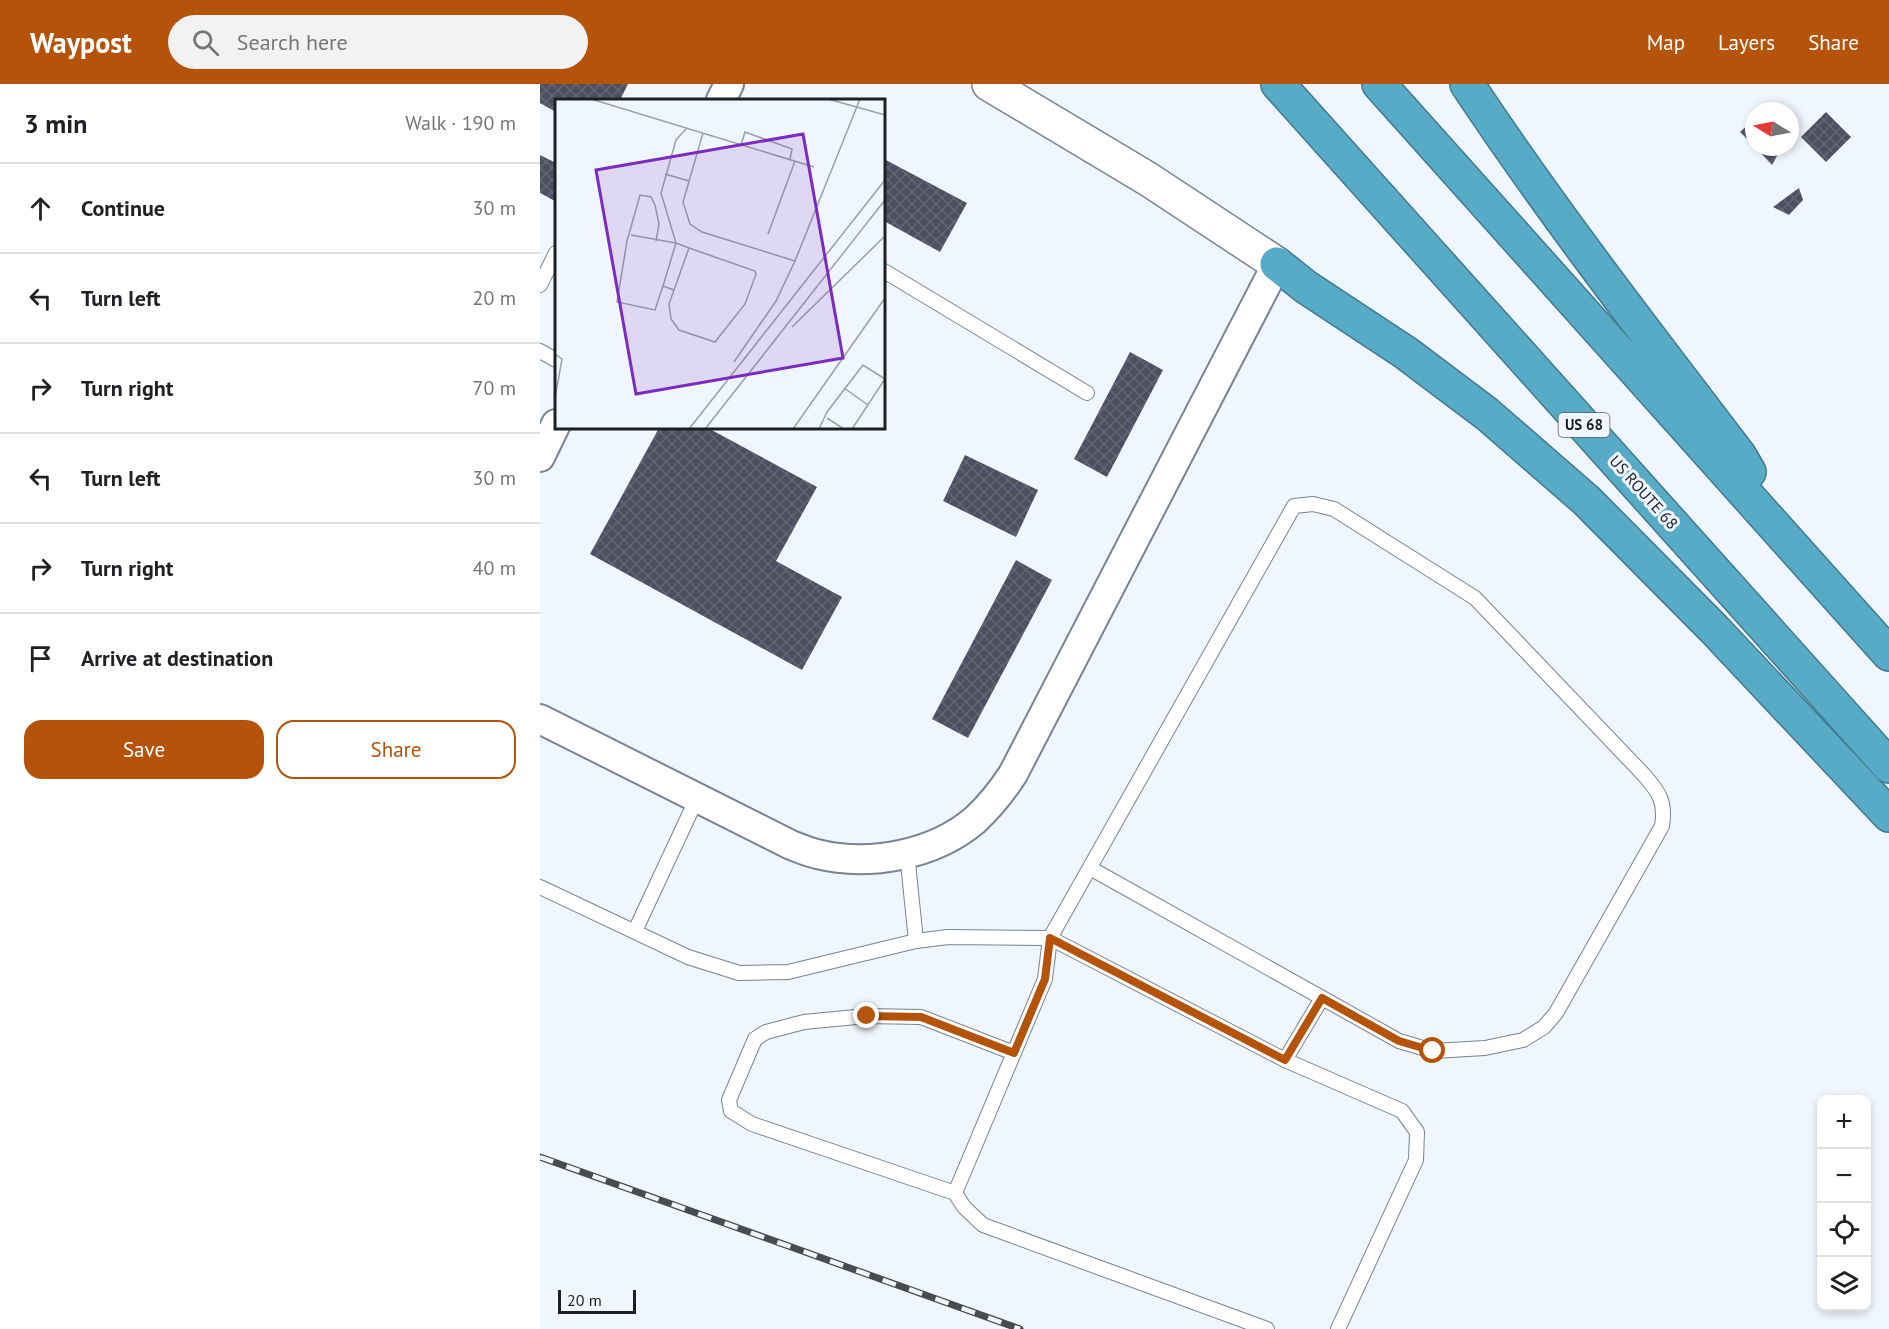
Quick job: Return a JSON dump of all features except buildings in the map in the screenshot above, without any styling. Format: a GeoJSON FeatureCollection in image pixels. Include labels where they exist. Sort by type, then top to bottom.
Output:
{"type":"FeatureCollection","features":[{"type":"Feature","properties":{"kind":"highway","name":"US ROUTE 68"},"geometry":{"type":"LineString","coordinates":[[1278,84],[1889,766]]}},
{"type":"Feature","properties":{"kind":"highway"},"geometry":{"type":"LineString","coordinates":[[1379,84],[1889,654]]}},
{"type":"Feature","properties":{"kind":"highway"},"geometry":{"type":"LineString","coordinates":[[1467,84],[1509,147],[1594,263],[1739,455],[1796,550]]}},
{"type":"Feature","properties":{"kind":"highway"},"geometry":{"type":"LineString","coordinates":[[1277,264],[1306,287],[1406,353],[1487,414],[1586,500],[1714,629],[1889,815]]}},
{"type":"Feature","properties":{"kind":"main road"},"geometry":{"type":"LineString","coordinates":[[989,84],[1148,179],[1277,264]]}},
{"type":"Feature","properties":{"kind":"street"},"geometry":{"type":"LineString","coordinates":[[722,99],[729,84]]}},
{"type":"Feature","properties":{"kind":"street"},"geometry":{"type":"LineString","coordinates":[[540,719],[791,845],[817,854],[847,858],[886,857],[918,850],[949,837],[974,821],[996,799],[1013,774],[1277,264]]}},
{"type":"Feature","properties":{"kind":"street"},"geometry":{"type":"LineString","coordinates":[[540,457],[555,426]]}},
{"type":"Feature","properties":{"kind":"lane"},"geometry":{"type":"LineString","coordinates":[[540,285],[555,255]]}},
{"type":"Feature","properties":{"kind":"lane"},"geometry":{"type":"LineString","coordinates":[[885,272],[1088,393]]}},
{"type":"Feature","properties":{"kind":"lane"},"geometry":{"type":"LineString","coordinates":[[540,351],[555,359]]}},
{"type":"Feature","properties":{"kind":"lane"},"geometry":{"type":"LineString","coordinates":[[955,1193],[1045,979],[1050,938],[1294,506],[1313,504],[1334,508],[1475,598],[1644,775],[1658,791],[1664,813],[1662,826],[1556,1013],[1544,1028],[1523,1040],[1485,1048],[1433,1051],[1399,1041],[1090,868]]}},
{"type":"Feature","properties":{"kind":"lane"},"geometry":{"type":"LineString","coordinates":[[635,931],[697,798]]}},
{"type":"Feature","properties":{"kind":"lane"},"geometry":{"type":"LineString","coordinates":[[907,853],[916,941]]}},
{"type":"Feature","properties":{"kind":"lane"},"geometry":{"type":"LineString","coordinates":[[540,887],[688,957],[740,973],[788,972],[916,941],[948,937],[1050,938],[1285,1060],[1402,1112],[1417,1132],[1416,1160],[1338,1329]]}},
{"type":"Feature","properties":{"kind":"lane"},"geometry":{"type":"LineString","coordinates":[[1285,1060],[1322,998]]}},
{"type":"Feature","properties":{"kind":"lane"},"geometry":{"type":"LineString","coordinates":[[1014,1053],[921,1017],[867,1016],[804,1022],[766,1032],[755,1039],[729,1100],[731,1111],[752,1124],[955,1193],[964,1208],[983,1225],[1267,1329]]}},
{"type":"Feature","properties":{"kind":"railway"},"geometry":{"type":"LineString","coordinates":[[540,1157],[1020,1329]]}},
{"type":"Feature","properties":{"kind":"route"},"geometry":{"type":"LineString","coordinates":[[867,1016],[921,1017],[1014,1053],[1045,979],[1050,938],[1285,1060],[1322,998],[1399,1041],[1433,1051]]}}]}
